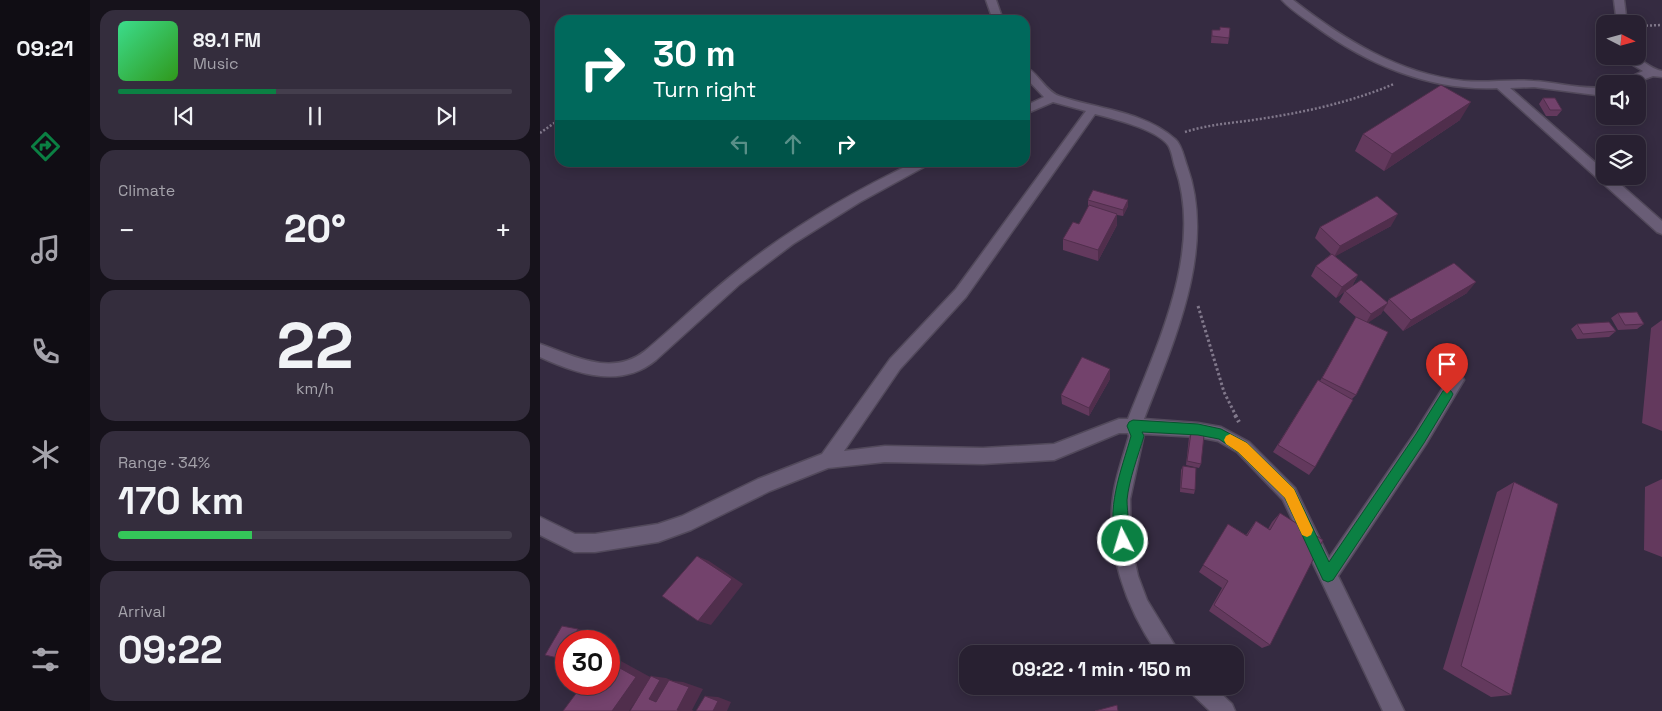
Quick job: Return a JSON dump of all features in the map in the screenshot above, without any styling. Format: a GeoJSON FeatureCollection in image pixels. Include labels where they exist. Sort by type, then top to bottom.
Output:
{"type":"FeatureCollection","features":[{"type":"Feature","properties":{"kind":"street"},"geometry":{"type":"LineString","coordinates":[[991,0],[996,15]]}},
{"type":"Feature","properties":{"kind":"street"},"geometry":{"type":"LineString","coordinates":[[1286,0],[1307,17],[1364,53],[1415,74],[1461,84],[1501,86],[1535,84],[1580,92],[1596,91]]}},
{"type":"Feature","properties":{"kind":"street"},"geometry":{"type":"LineString","coordinates":[[1619,0],[1621,15]]}},
{"type":"Feature","properties":{"kind":"street"},"geometry":{"type":"LineString","coordinates":[[1641,65],[1657,73]]}},
{"type":"Feature","properties":{"kind":"street"},"geometry":{"type":"LineString","coordinates":[[1030,76],[1052,98],[1127,119],[1157,131],[1173,143],[1185,177],[1192,216],[1187,267],[1169,335],[1133,426],[1137,436],[1121,498],[1120,525],[1132,589],[1147,619],[1164,645]]}},
{"type":"Feature","properties":{"kind":"street"},"geometry":{"type":"LineString","coordinates":[[1501,86],[1662,229]]}},
{"type":"Feature","properties":{"kind":"street"},"geometry":{"type":"LineString","coordinates":[[1030,108],[1052,98]]}},
{"type":"Feature","properties":{"kind":"street"},"geometry":{"type":"LineString","coordinates":[[828,460],[895,364],[961,293],[1094,109]]}},
{"type":"Feature","properties":{"kind":"street"},"geometry":{"type":"LineString","coordinates":[[540,350],[554,357],[614,371],[631,368],[650,356],[744,272],[824,217],[894,177],[916,167]]}},
{"type":"Feature","properties":{"kind":"street"},"geometry":{"type":"LineString","coordinates":[[1328,575],[1420,438],[1456,380]]}},
{"type":"Feature","properties":{"kind":"street"},"geometry":{"type":"LineString","coordinates":[[540,526],[574,543],[595,543],[658,533],[685,524],[764,485],[828,460],[885,454],[983,456],[1054,452],[1119,426],[1198,430],[1221,434],[1242,448],[1289,494],[1394,711]]}},
{"type":"Feature","properties":{"kind":"street"},"geometry":{"type":"LineString","coordinates":[[1208,695],[1225,711]]}},
{"type":"Feature","properties":{"kind":"path"},"geometry":{"type":"LineString","coordinates":[[1646,26],[1662,25]]}},
{"type":"Feature","properties":{"kind":"path"},"geometry":{"type":"LineString","coordinates":[[1173,143],[1184,132],[1198,127],[1321,109],[1366,97],[1415,74]]}},
{"type":"Feature","properties":{"kind":"path"},"geometry":{"type":"LineString","coordinates":[[540,133],[555,122]]}},
{"type":"Feature","properties":{"kind":"path"},"geometry":{"type":"LineString","coordinates":[[1197,304],[1224,392],[1240,424]]}},
{"type":"Feature","properties":{"kind":"building"},"geometry":{"type":"Polygon","coordinates":[[[1220,27],[1230,28],[1229,38],[1212,36],[1212,30],[1220,30],[1220,27]]]}},
{"type":"Feature","properties":{"kind":"building"},"geometry":{"type":"Polygon","coordinates":[[[1441,85],[1471,102],[1392,154],[1363,134],[1441,85]]]}},
{"type":"Feature","properties":{"kind":"building"},"geometry":{"type":"Polygon","coordinates":[[[1543,98],[1555,98],[1562,110],[1550,110],[1543,98]]]}},
{"type":"Feature","properties":{"kind":"building"},"geometry":{"type":"Polygon","coordinates":[[[1093,190],[1128,200],[1123,210],[1088,200],[1093,190]]]}},
{"type":"Feature","properties":{"kind":"building"},"geometry":{"type":"Polygon","coordinates":[[[1377,196],[1398,214],[1340,246],[1320,227],[1377,196]]]}},
{"type":"Feature","properties":{"kind":"building"},"geometry":{"type":"Polygon","coordinates":[[[1089,205],[1117,214],[1098,250],[1063,239],[1073,222],[1079,224],[1089,205]]]}},
{"type":"Feature","properties":{"kind":"building"},"geometry":{"type":"Polygon","coordinates":[[[1332,254],[1358,275],[1342,287],[1316,266],[1332,254]]]}},
{"type":"Feature","properties":{"kind":"building"},"geometry":{"type":"Polygon","coordinates":[[[1454,263],[1476,282],[1411,320],[1389,299],[1454,263]]]}},
{"type":"Feature","properties":{"kind":"building"},"geometry":{"type":"Polygon","coordinates":[[[1361,280],[1388,303],[1371,314],[1345,291],[1361,280]]]}},
{"type":"Feature","properties":{"kind":"building"},"geometry":{"type":"Polygon","coordinates":[[[1637,312],[1644,324],[1625,325],[1618,313],[1637,312]]]}},
{"type":"Feature","properties":{"kind":"building"},"geometry":{"type":"Polygon","coordinates":[[[1356,317],[1388,332],[1356,395],[1322,378],[1356,317]]]}},
{"type":"Feature","properties":{"kind":"building"},"geometry":{"type":"Polygon","coordinates":[[[1609,322],[1616,331],[1583,334],[1577,324],[1609,322]]]}},
{"type":"Feature","properties":{"kind":"building"},"geometry":{"type":"Polygon","coordinates":[[[1082,357],[1110,369],[1089,408],[1061,395],[1082,357]]]}},
{"type":"Feature","properties":{"kind":"building"},"geometry":{"type":"Polygon","coordinates":[[[1318,380],[1353,400],[1315,467],[1278,445],[1318,380]]]}},
{"type":"Feature","properties":{"kind":"building"},"geometry":{"type":"Polygon","coordinates":[[[1191,433],[1204,435],[1201,464],[1187,461],[1191,433]]]}},
{"type":"Feature","properties":{"kind":"building"},"geometry":{"type":"Polygon","coordinates":[[[1183,466],[1196,468],[1195,490],[1181,488],[1183,466]]]}},
{"type":"Feature","properties":{"kind":"building"},"geometry":{"type":"Polygon","coordinates":[[[1514,482],[1558,504],[1511,695],[1461,666],[1514,482]]]}},
{"type":"Feature","properties":{"kind":"building"},"geometry":{"type":"Polygon","coordinates":[[[1280,513],[1323,540],[1270,645],[1214,605],[1228,581],[1203,565],[1228,524],[1247,536],[1256,521],[1270,530],[1280,513]]]}},
{"type":"Feature","properties":{"kind":"building"},"geometry":{"type":"Polygon","coordinates":[[[697,556],[732,579],[698,621],[662,596],[697,556]]]}},
{"type":"Feature","properties":{"kind":"building"},"geometry":{"type":"Polygon","coordinates":[[[562,626],[578,629],[577,630],[560,630],[562,626]]]}},
{"type":"Feature","properties":{"kind":"building"},"geometry":{"type":"Polygon","coordinates":[[[555,638],[555,657],[545,655],[555,638]]]}},
{"type":"Feature","properties":{"kind":"building"},"geometry":{"type":"Polygon","coordinates":[[[620,668],[636,677],[612,711],[563,711],[575,695],[620,695],[620,668]]]}},
{"type":"Feature","properties":{"kind":"building"},"geometry":{"type":"Polygon","coordinates":[[[651,676],[660,680],[649,699],[656,702],[669,680],[689,687],[677,710],[681,711],[630,711],[651,676]]]}},
{"type":"Feature","properties":{"kind":"building"},"geometry":{"type":"Polygon","coordinates":[[[705,696],[718,701],[713,711],[696,711],[705,696]]]}},
{"type":"Feature","properties":{"kind":"building"},"geometry":{"type":"Polygon","coordinates":[[[1117,705],[1118,711],[1095,711],[1117,705]]]}},
{"type":"Feature","properties":{"kind":"slow traffic"},"geometry":{"type":"LineString","coordinates":[[1230,440],[1242,448],[1289,494],[1307,530]]}},
{"type":"Feature","properties":{"kind":"route"},"geometry":{"type":"LineString","coordinates":[[1123,541],[1120,525],[1121,498],[1137,436],[1133,426],[1198,430],[1221,434],[1242,448],[1289,494],[1328,575],[1420,438],[1447,394]]}}]}
